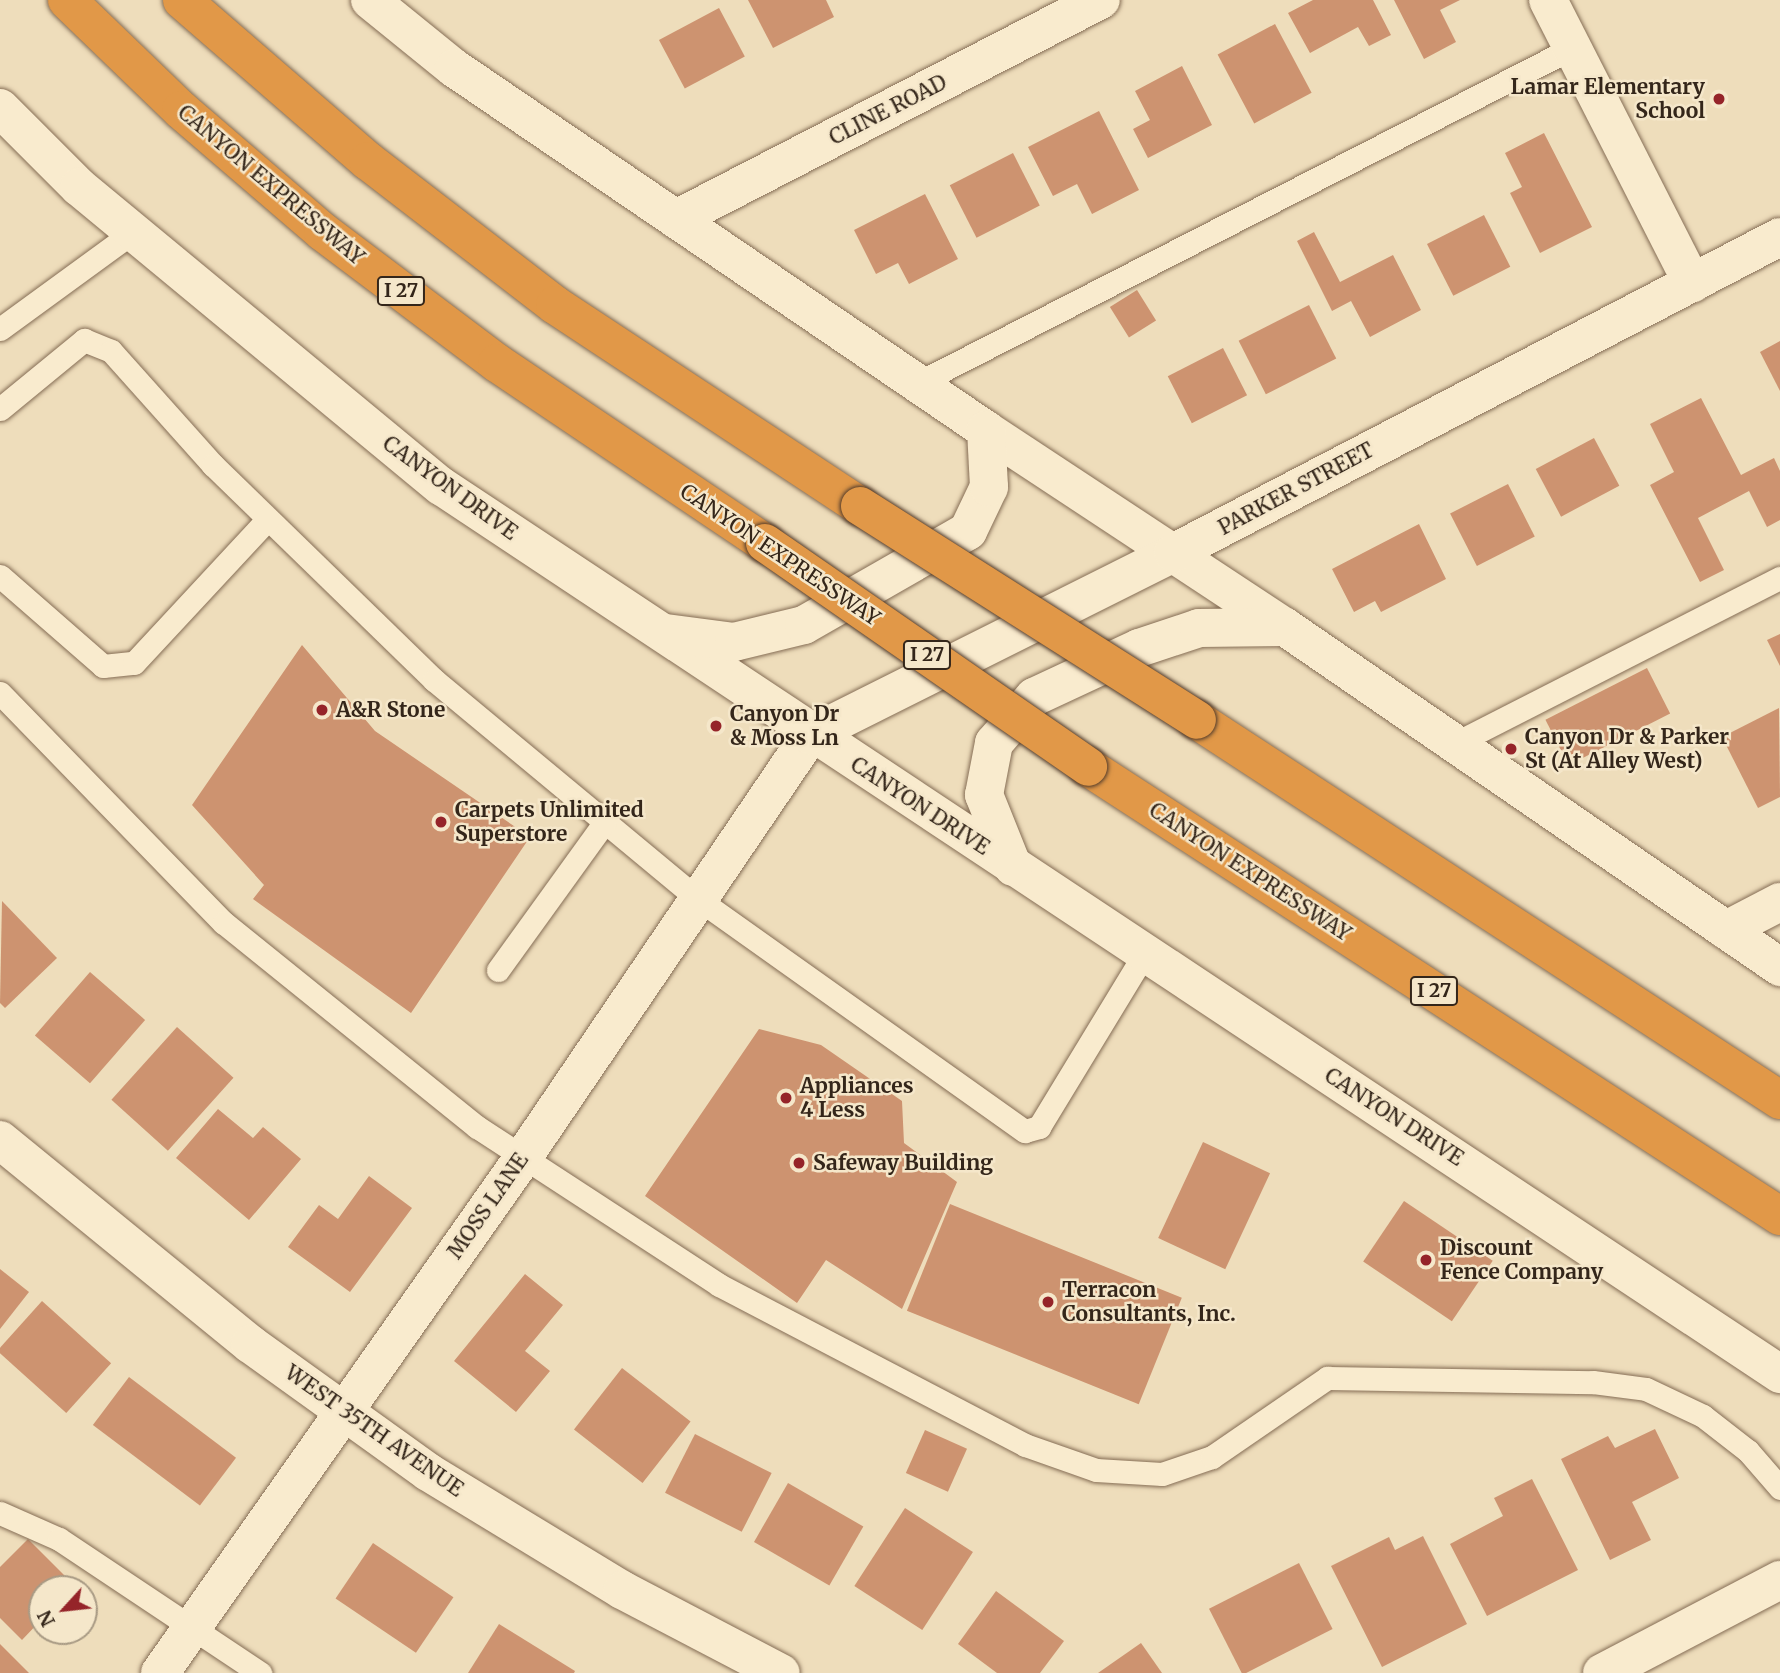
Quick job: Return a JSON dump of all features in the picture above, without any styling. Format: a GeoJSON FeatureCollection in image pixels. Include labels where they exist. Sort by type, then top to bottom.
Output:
{"type":"FeatureCollection","features":[{"type":"Feature","properties":{"kind":"highway","name":"CANYON EXPRESSWAY"},"geometry":{"type":"LineString","coordinates":[[67,0],[181,110],[323,232],[496,363],[765,543],[1088,767],[1780,1216]]}},
{"type":"Feature","properties":{"kind":"highway"},"geometry":{"type":"LineString","coordinates":[[182,0],[368,162],[555,305],[860,506],[1197,720],[1780,1100]]}},
{"type":"Feature","properties":{"kind":"highway"},"geometry":{"type":"LineString","coordinates":[[1687,1155],[1780,1237]]}},
{"type":"Feature","properties":{"kind":"main road"},"geometry":{"type":"LineString","coordinates":[[370,0],[454,68],[986,430],[1285,627],[1780,967]]}},
{"type":"Feature","properties":{"kind":"main road","name":"CLINE ROAD"},"geometry":{"type":"LineString","coordinates":[[676,219],[1101,0]]}},
{"type":"Feature","properties":{"kind":"main road"},"geometry":{"type":"LineString","coordinates":[[1548,0],[1692,283]]}},
{"type":"Feature","properties":{"kind":"main road","name":"CANYON DRIVE"},"geometry":{"type":"LineString","coordinates":[[0,108],[132,232],[441,486],[810,734],[1780,1374]]}},
{"type":"Feature","properties":{"kind":"main road","name":"PARKER STREET"},"geometry":{"type":"LineString","coordinates":[[810,734],[1174,553],[1780,237]]}},
{"type":"Feature","properties":{"kind":"main road"},"geometry":{"type":"LineString","coordinates":[[657,632],[734,642],[804,625],[870,591],[968,531],[989,487],[986,430]]}},
{"type":"Feature","properties":{"kind":"main road"},"geometry":{"type":"LineString","coordinates":[[1013,867],[984,795],[994,743],[1034,697],[1139,648],[1199,628],[1285,627]]}},
{"type":"Feature","properties":{"kind":"main road","name":"MOSS LANE"},"geometry":{"type":"LineString","coordinates":[[160,1673],[522,1159],[810,734]]}},
{"type":"Feature","properties":{"kind":"main road"},"geometry":{"type":"LineString","coordinates":[[1726,930],[1780,902]]}},
{"type":"Feature","properties":{"kind":"main road","name":"WEST 35TH AVENUE"},"geometry":{"type":"LineString","coordinates":[[0,1140],[151,1267],[428,1472],[542,1542],[781,1673]]}},
{"type":"Feature","properties":{"kind":"main road"},"geometry":{"type":"LineString","coordinates":[[1622,1669],[1780,1580]]}},
{"type":"Feature","properties":{"kind":"lane"},"geometry":{"type":"LineString","coordinates":[[918,383],[1573,48]]}},
{"type":"Feature","properties":{"kind":"lane"},"geometry":{"type":"LineString","coordinates":[[0,329],[132,232]]}},
{"type":"Feature","properties":{"kind":"lane"},"geometry":{"type":"LineString","coordinates":[[0,409],[84,340],[111,351],[267,520],[434,680],[698,899],[1025,1131],[1039,1127],[1145,953]]}},
{"type":"Feature","properties":{"kind":"lane"},"geometry":{"type":"LineString","coordinates":[[0,576],[103,666],[134,663],[267,520]]}},
{"type":"Feature","properties":{"kind":"lane"},"geometry":{"type":"LineString","coordinates":[[1454,744],[1780,578]]}},
{"type":"Feature","properties":{"kind":"lane"},"geometry":{"type":"LineString","coordinates":[[0,693],[224,923],[522,1159],[640,1238],[791,1325],[1025,1445],[1096,1470],[1162,1474],[1212,1457],[1327,1378],[1593,1382],[1646,1389],[1703,1416],[1748,1451],[1780,1488]]}},
{"type":"Feature","properties":{"kind":"lane"},"geometry":{"type":"LineString","coordinates":[[498,970],[604,823]]}},
{"type":"Feature","properties":{"kind":"lane"},"geometry":{"type":"LineString","coordinates":[[0,1513],[59,1539],[260,1673]]}},
{"type":"Feature","properties":{"kind":"building"},"geometry":{"type":"Polygon","coordinates":[[[748,0],[826,0],[834,17],[773,48],[748,0]]]}},
{"type":"Feature","properties":{"kind":"building"},"geometry":{"type":"Polygon","coordinates":[[[1313,0],[1373,0],[1391,35],[1369,46],[1358,27],[1310,53],[1288,13],[1313,0]]]}},
{"type":"Feature","properties":{"kind":"building"},"geometry":{"type":"Polygon","coordinates":[[[1394,0],[1460,0],[1440,10],[1456,42],[1424,59],[1394,0]]]}},
{"type":"Feature","properties":{"kind":"building"},"geometry":{"type":"Polygon","coordinates":[[[719,8],[745,57],[685,88],[659,40],[719,8]]]}},
{"type":"Feature","properties":{"kind":"building"},"geometry":{"type":"Polygon","coordinates":[[[1275,24],[1312,93],[1254,123],[1218,55],[1275,24]]]}},
{"type":"Feature","properties":{"kind":"building"},"geometry":{"type":"Polygon","coordinates":[[[1182,66],[1212,125],[1148,158],[1133,129],[1150,120],[1135,91],[1182,66]]]}},
{"type":"Feature","properties":{"kind":"building"},"geometry":{"type":"Polygon","coordinates":[[[1099,111],[1139,190],[1092,214],[1077,184],[1053,196],[1028,147],[1099,111]]]}},
{"type":"Feature","properties":{"kind":"building"},"geometry":{"type":"Polygon","coordinates":[[[1544,133],[1592,227],[1540,253],[1510,193],[1522,187],[1505,153],[1544,133]]]}},
{"type":"Feature","properties":{"kind":"building"},"geometry":{"type":"Polygon","coordinates":[[[1013,153],[1040,206],[977,238],[950,185],[1013,153]]]}},
{"type":"Feature","properties":{"kind":"building"},"geometry":{"type":"Polygon","coordinates":[[[925,194],[958,259],[909,284],[898,263],[876,274],[854,230],[925,194]]]}},
{"type":"Feature","properties":{"kind":"building"},"geometry":{"type":"Polygon","coordinates":[[[1484,215],[1510,267],[1453,296],[1427,244],[1484,215]]]}},
{"type":"Feature","properties":{"kind":"building"},"geometry":{"type":"Polygon","coordinates":[[[1314,232],[1340,282],[1393,255],[1421,310],[1370,337],[1351,301],[1332,311],[1297,241],[1314,232]]]}},
{"type":"Feature","properties":{"kind":"building"},"geometry":{"type":"Polygon","coordinates":[[[1137,290],[1156,321],[1129,337],[1110,307],[1137,290]]]}},
{"type":"Feature","properties":{"kind":"building"},"geometry":{"type":"Polygon","coordinates":[[[1309,305],[1336,358],[1266,394],[1239,341],[1309,305]]]}},
{"type":"Feature","properties":{"kind":"building"},"geometry":{"type":"Polygon","coordinates":[[[1780,341],[1780,391],[1760,352],[1780,341]]]}},
{"type":"Feature","properties":{"kind":"building"},"geometry":{"type":"Polygon","coordinates":[[[1223,348],[1247,395],[1192,423],[1168,376],[1223,348]]]}},
{"type":"Feature","properties":{"kind":"building"},"geometry":{"type":"Polygon","coordinates":[[[1701,398],[1741,475],[1774,458],[1780,471],[1780,520],[1767,527],[1749,491],[1698,518],[1724,570],[1700,582],[1650,485],[1674,472],[1650,424],[1701,398]]]}},
{"type":"Feature","properties":{"kind":"building"},"geometry":{"type":"Polygon","coordinates":[[[1594,438],[1619,486],[1561,517],[1536,469],[1594,438]]]}},
{"type":"Feature","properties":{"kind":"building"},"geometry":{"type":"Polygon","coordinates":[[[1508,484],[1535,537],[1477,566],[1450,514],[1508,484]]]}},
{"type":"Feature","properties":{"kind":"building"},"geometry":{"type":"Polygon","coordinates":[[[1419,524],[1446,579],[1381,612],[1375,601],[1354,612],[1332,569],[1419,524]]]}},
{"type":"Feature","properties":{"kind":"building"},"geometry":{"type":"Polygon","coordinates":[[[1780,634],[1780,666],[1767,640],[1780,634]]]}},
{"type":"Feature","properties":{"kind":"building"},"geometry":{"type":"Polygon","coordinates":[[[302,645],[375,731],[530,837],[411,1013],[253,899],[264,885],[192,805],[302,645]]]}},
{"type":"Feature","properties":{"kind":"building"},"geometry":{"type":"Polygon","coordinates":[[[1647,668],[1670,713],[1569,765],[1545,720],[1647,668]]]}},
{"type":"Feature","properties":{"kind":"building"},"geometry":{"type":"Polygon","coordinates":[[[1779,708],[1780,797],[1758,808],[1722,737],[1779,708]]]}},
{"type":"Feature","properties":{"kind":"building"},"geometry":{"type":"Polygon","coordinates":[[[2,901],[57,958],[5,1008],[0,1003],[2,901]]]}},
{"type":"Feature","properties":{"kind":"building"},"geometry":{"type":"Polygon","coordinates":[[[90,972],[145,1020],[90,1083],[35,1035],[90,972]]]}},
{"type":"Feature","properties":{"kind":"building"},"geometry":{"type":"Polygon","coordinates":[[[177,1027],[233,1078],[168,1151],[111,1100],[177,1027]]]}},
{"type":"Feature","properties":{"kind":"building","name":"Safeway Building"},"geometry":{"type":"Polygon","coordinates":[[[759,1029],[821,1045],[902,1101],[904,1143],[957,1182],[902,1309],[826,1260],[797,1303],[645,1196],[759,1029]]]}},
{"type":"Feature","properties":{"kind":"building"},"geometry":{"type":"Polygon","coordinates":[[[218,1109],[253,1138],[263,1127],[301,1159],[249,1220],[176,1158],[218,1109]]]}},
{"type":"Feature","properties":{"kind":"building"},"geometry":{"type":"Polygon","coordinates":[[[1203,1142],[1270,1173],[1225,1269],[1158,1238],[1203,1142]]]}},
{"type":"Feature","properties":{"kind":"building"},"geometry":{"type":"Polygon","coordinates":[[[369,1176],[412,1208],[350,1292],[288,1247],[319,1205],[338,1219],[369,1176]]]}},
{"type":"Feature","properties":{"kind":"building"},"geometry":{"type":"Polygon","coordinates":[[[1404,1201],[1493,1261],[1452,1321],[1363,1262],[1404,1201]]]}},
{"type":"Feature","properties":{"kind":"building"},"geometry":{"type":"Polygon","coordinates":[[[950,1204],[1182,1298],[1139,1404],[907,1311],[950,1204]]]}},
{"type":"Feature","properties":{"kind":"building"},"geometry":{"type":"Polygon","coordinates":[[[0,1269],[29,1292],[0,1329],[0,1269]]]}},
{"type":"Feature","properties":{"kind":"building"},"geometry":{"type":"Polygon","coordinates":[[[525,1274],[563,1305],[525,1351],[550,1371],[516,1412],[454,1361],[525,1274]]]}},
{"type":"Feature","properties":{"kind":"building"},"geometry":{"type":"Polygon","coordinates":[[[42,1301],[111,1363],[66,1413],[0,1353],[0,1348],[42,1301]]]}},
{"type":"Feature","properties":{"kind":"building"},"geometry":{"type":"Polygon","coordinates":[[[622,1368],[691,1422],[643,1483],[574,1429],[622,1368]]]}},
{"type":"Feature","properties":{"kind":"building"},"geometry":{"type":"Polygon","coordinates":[[[129,1377],[236,1458],[200,1506],[93,1425],[129,1377]]]}},
{"type":"Feature","properties":{"kind":"building"},"geometry":{"type":"Polygon","coordinates":[[[1655,1429],[1679,1478],[1632,1502],[1651,1540],[1610,1560],[1561,1459],[1608,1436],[1615,1448],[1655,1429]]]}},
{"type":"Feature","properties":{"kind":"building"},"geometry":{"type":"Polygon","coordinates":[[[925,1430],[967,1449],[948,1492],[906,1473],[925,1430]]]}},
{"type":"Feature","properties":{"kind":"building"},"geometry":{"type":"Polygon","coordinates":[[[695,1434],[772,1473],[742,1532],[665,1493],[695,1434]]]}},
{"type":"Feature","properties":{"kind":"building"},"geometry":{"type":"Polygon","coordinates":[[[1532,1479],[1578,1570],[1487,1616],[1450,1544],[1503,1516],[1494,1498],[1532,1479]]]}},
{"type":"Feature","properties":{"kind":"building"},"geometry":{"type":"Polygon","coordinates":[[[788,1483],[863,1526],[829,1585],[754,1542],[788,1483]]]}},
{"type":"Feature","properties":{"kind":"building"},"geometry":{"type":"Polygon","coordinates":[[[905,1508],[973,1552],[922,1630],[854,1586],[905,1508]]]}},
{"type":"Feature","properties":{"kind":"building"},"geometry":{"type":"Polygon","coordinates":[[[1423,1536],[1467,1624],[1382,1667],[1331,1566],[1389,1537],[1395,1550],[1423,1536]]]}},
{"type":"Feature","properties":{"kind":"building"},"geometry":{"type":"Polygon","coordinates":[[[28,1539],[64,1575],[28,1575],[28,1634],[22,1640],[0,1618],[0,1567],[28,1539]]]}},
{"type":"Feature","properties":{"kind":"building"},"geometry":{"type":"Polygon","coordinates":[[[373,1543],[453,1597],[416,1653],[336,1599],[373,1543]]]}},
{"type":"Feature","properties":{"kind":"building"},"geometry":{"type":"Polygon","coordinates":[[[1299,1563],[1333,1629],[1242,1673],[1209,1609],[1299,1563]]]}},
{"type":"Feature","properties":{"kind":"building"},"geometry":{"type":"Polygon","coordinates":[[[996,1591],[1064,1641],[1040,1673],[997,1673],[958,1644],[996,1591]]]}},
{"type":"Feature","properties":{"kind":"building"},"geometry":{"type":"Polygon","coordinates":[[[499,1624],[575,1671],[574,1673],[468,1673],[499,1624]]]}},
{"type":"Feature","properties":{"kind":"building"},"geometry":{"type":"Polygon","coordinates":[[[1141,1643],[1162,1673],[1098,1673],[1141,1643]]]}},
{"type":"Feature","properties":{"kind":"building"},"geometry":{"type":"Polygon","coordinates":[[[0,1644],[29,1673],[0,1673],[0,1644]]]}},
{"type":"Feature","properties":{"kind":"place","name":"Lamar Elementary School"},"geometry":{"type":"Point","coordinates":[1719,99]}},
{"type":"Feature","properties":{"kind":"place","name":"A&R Stone"},"geometry":{"type":"Point","coordinates":[322,710]}},
{"type":"Feature","properties":{"kind":"place","name":"Canyon Dr & Moss Ln"},"geometry":{"type":"Point","coordinates":[716,726]}},
{"type":"Feature","properties":{"kind":"place","name":"Canyon Dr & Parker St (At Alley West)"},"geometry":{"type":"Point","coordinates":[1511,749]}},
{"type":"Feature","properties":{"kind":"place","name":"Carpets Unlimited Superstore"},"geometry":{"type":"Point","coordinates":[441,822]}},
{"type":"Feature","properties":{"kind":"place","name":"Appliances 4 Less"},"geometry":{"type":"Point","coordinates":[786,1098]}},
{"type":"Feature","properties":{"kind":"place","name":"Safeway Building"},"geometry":{"type":"Point","coordinates":[799,1163]}},
{"type":"Feature","properties":{"kind":"place","name":"Discount Fence Company"},"geometry":{"type":"Point","coordinates":[1426,1260]}},
{"type":"Feature","properties":{"kind":"place","name":"Terracon Consultants, Inc."},"geometry":{"type":"Point","coordinates":[1048,1302]}}]}
